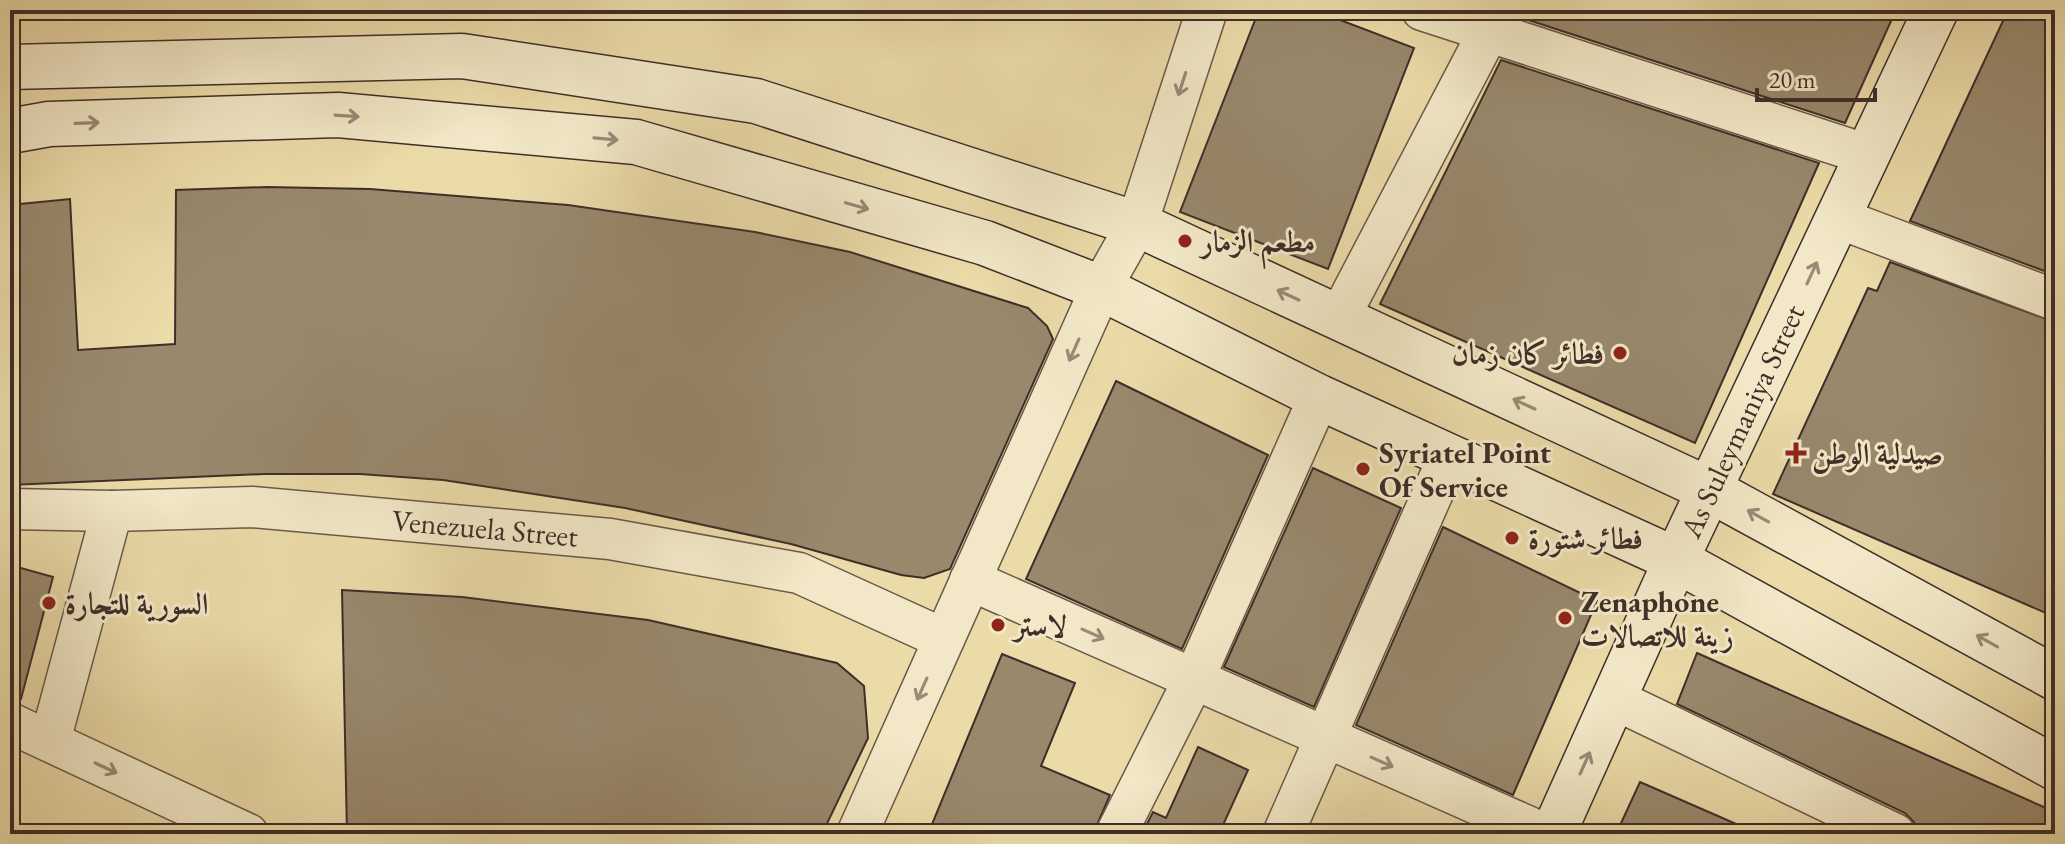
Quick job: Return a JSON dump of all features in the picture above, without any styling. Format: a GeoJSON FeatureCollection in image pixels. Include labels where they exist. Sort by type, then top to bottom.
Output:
{"type":"FeatureCollection","features":[{"type":"Feature","properties":{"kind":"main road","name":"As Suleymaniya Street"},"geometry":{"type":"LineString","coordinates":[[1553,834],[1676,560],[1936,10]]}},
{"type":"Feature","properties":{"kind":"main road"},"geometry":{"type":"LineString","coordinates":[[10,67],[462,56],[756,101],[1137,224],[1710,490],[2055,678]]}},
{"type":"Feature","properties":{"kind":"main road"},"geometry":{"type":"LineString","coordinates":[[10,131],[49,124],[338,115],[636,142],[985,243],[1101,288],[1319,397],[1676,560],[2055,768]]}},
{"type":"Feature","properties":{"kind":"street"},"geometry":{"type":"LineString","coordinates":[[857,834],[1101,288],[1137,224],[1207,10]]}},
{"type":"Feature","properties":{"kind":"street"},"geometry":{"type":"LineString","coordinates":[[1422,10],[1495,20],[1868,155]]}},
{"type":"Feature","properties":{"kind":"street"},"geometry":{"type":"LineString","coordinates":[[1339,318],[1495,20]]}},
{"type":"Feature","properties":{"kind":"street"},"geometry":{"type":"LineString","coordinates":[[1838,218],[2055,300]]}},
{"type":"Feature","properties":{"kind":"street"},"geometry":{"type":"LineString","coordinates":[[1116,834],[1194,679],[1319,397]]}},
{"type":"Feature","properties":{"kind":"street"},"geometry":{"type":"LineString","coordinates":[[1283,834],[1449,456]]}},
{"type":"Feature","properties":{"kind":"street","name":"Venezuela Street"},"geometry":{"type":"LineString","coordinates":[[10,509],[112,511],[252,507],[610,539],[799,573],[944,639]]}},
{"type":"Feature","properties":{"kind":"street"},"geometry":{"type":"LineString","coordinates":[[50,741],[112,511]]}},
{"type":"Feature","properties":{"kind":"street"},"geometry":{"type":"LineString","coordinates":[[970,580],[1545,834]]}},
{"type":"Feature","properties":{"kind":"street"},"geometry":{"type":"LineString","coordinates":[[1614,699],[1895,834]]}},
{"type":"Feature","properties":{"kind":"street"},"geometry":{"type":"LineString","coordinates":[[10,723],[248,834]]}},
{"type":"Feature","properties":{"kind":"building"},"geometry":{"type":"Polygon","coordinates":[[[1259,10],[1314,10],[1414,48],[1328,269],[1180,212],[1259,10]]]}},
{"type":"Feature","properties":{"kind":"building"},"geometry":{"type":"Polygon","coordinates":[[[1526,10],[1896,10],[1845,123],[1522,18],[1526,10]]]}},
{"type":"Feature","properties":{"kind":"building"},"geometry":{"type":"Polygon","coordinates":[[[2008,10],[2055,10],[2055,275],[1910,221],[2008,10]]]}},
{"type":"Feature","properties":{"kind":"building"},"geometry":{"type":"Polygon","coordinates":[[[1501,60],[1819,163],[1695,443],[1380,304],[1501,60]]]}},
{"type":"Feature","properties":{"kind":"building"},"geometry":{"type":"Polygon","coordinates":[[[267,187],[370,189],[568,205],[755,232],[850,252],[1028,308],[1047,326],[1053,339],[950,569],[924,578],[901,575],[791,544],[625,508],[443,480],[360,474],[264,474],[10,485],[10,205],[70,199],[78,350],[175,344],[176,190],[267,187]]]}},
{"type":"Feature","properties":{"kind":"building"},"geometry":{"type":"Polygon","coordinates":[[[1890,262],[2055,322],[2055,617],[1773,494],[1868,288],[1877,291],[1890,262]]]}},
{"type":"Feature","properties":{"kind":"building"},"geometry":{"type":"Polygon","coordinates":[[[1116,381],[1268,455],[1182,649],[1026,579],[1116,381]]]}},
{"type":"Feature","properties":{"kind":"building"},"geometry":{"type":"Polygon","coordinates":[[[1313,468],[1401,508],[1314,707],[1224,667],[1313,468]]]}},
{"type":"Feature","properties":{"kind":"building"},"geometry":{"type":"Polygon","coordinates":[[[1443,527],[1597,601],[1513,795],[1356,725],[1443,527]]]}},
{"type":"Feature","properties":{"kind":"building"},"geometry":{"type":"Polygon","coordinates":[[[10,565],[53,577],[21,699],[10,698],[10,565]]]}},
{"type":"Feature","properties":{"kind":"building"},"geometry":{"type":"Polygon","coordinates":[[[342,590],[462,597],[648,620],[837,663],[864,686],[868,738],[822,834],[347,834],[342,590]]]}},
{"type":"Feature","properties":{"kind":"building"},"geometry":{"type":"Polygon","coordinates":[[[1697,653],[2055,812],[2055,834],[1918,834],[1914,822],[1905,813],[1677,704],[1697,653]]]}},
{"type":"Feature","properties":{"kind":"building"},"geometry":{"type":"Polygon","coordinates":[[[1002,654],[1075,683],[1041,766],[1110,795],[1093,834],[928,834],[1002,654]]]}},
{"type":"Feature","properties":{"kind":"building"},"geometry":{"type":"Polygon","coordinates":[[[1198,747],[1248,770],[1219,834],[1142,834],[1153,812],[1166,818],[1198,747]]]}},
{"type":"Feature","properties":{"kind":"building"},"geometry":{"type":"Polygon","coordinates":[[[1640,782],[1759,834],[1616,834],[1640,782]]]}},
{"type":"Feature","properties":{"kind":"place","name":"مطعم الزمار"},"geometry":{"type":"Point","coordinates":[1185,241]}},
{"type":"Feature","properties":{"kind":"place","name":"فطائر كان زمان"},"geometry":{"type":"Point","coordinates":[1620,353]}},
{"type":"Feature","properties":{"kind":"place","name":"صيدلية الوطن"},"geometry":{"type":"Point","coordinates":[1796,453]}},
{"type":"Feature","properties":{"kind":"place","name":"Syriatel Point Of Service"},"geometry":{"type":"Point","coordinates":[1363,469]}},
{"type":"Feature","properties":{"kind":"place","name":"فطائر شتورة"},"geometry":{"type":"Point","coordinates":[1512,538]}},
{"type":"Feature","properties":{"kind":"place","name":"السورية للتجارة"},"geometry":{"type":"Point","coordinates":[49,603]}},
{"type":"Feature","properties":{"kind":"place","name":"Zenaphone زينة للاتصالات"},"geometry":{"type":"Point","coordinates":[1565,618]}},
{"type":"Feature","properties":{"kind":"place","name":"لاستر"},"geometry":{"type":"Point","coordinates":[998,625]}}]}
